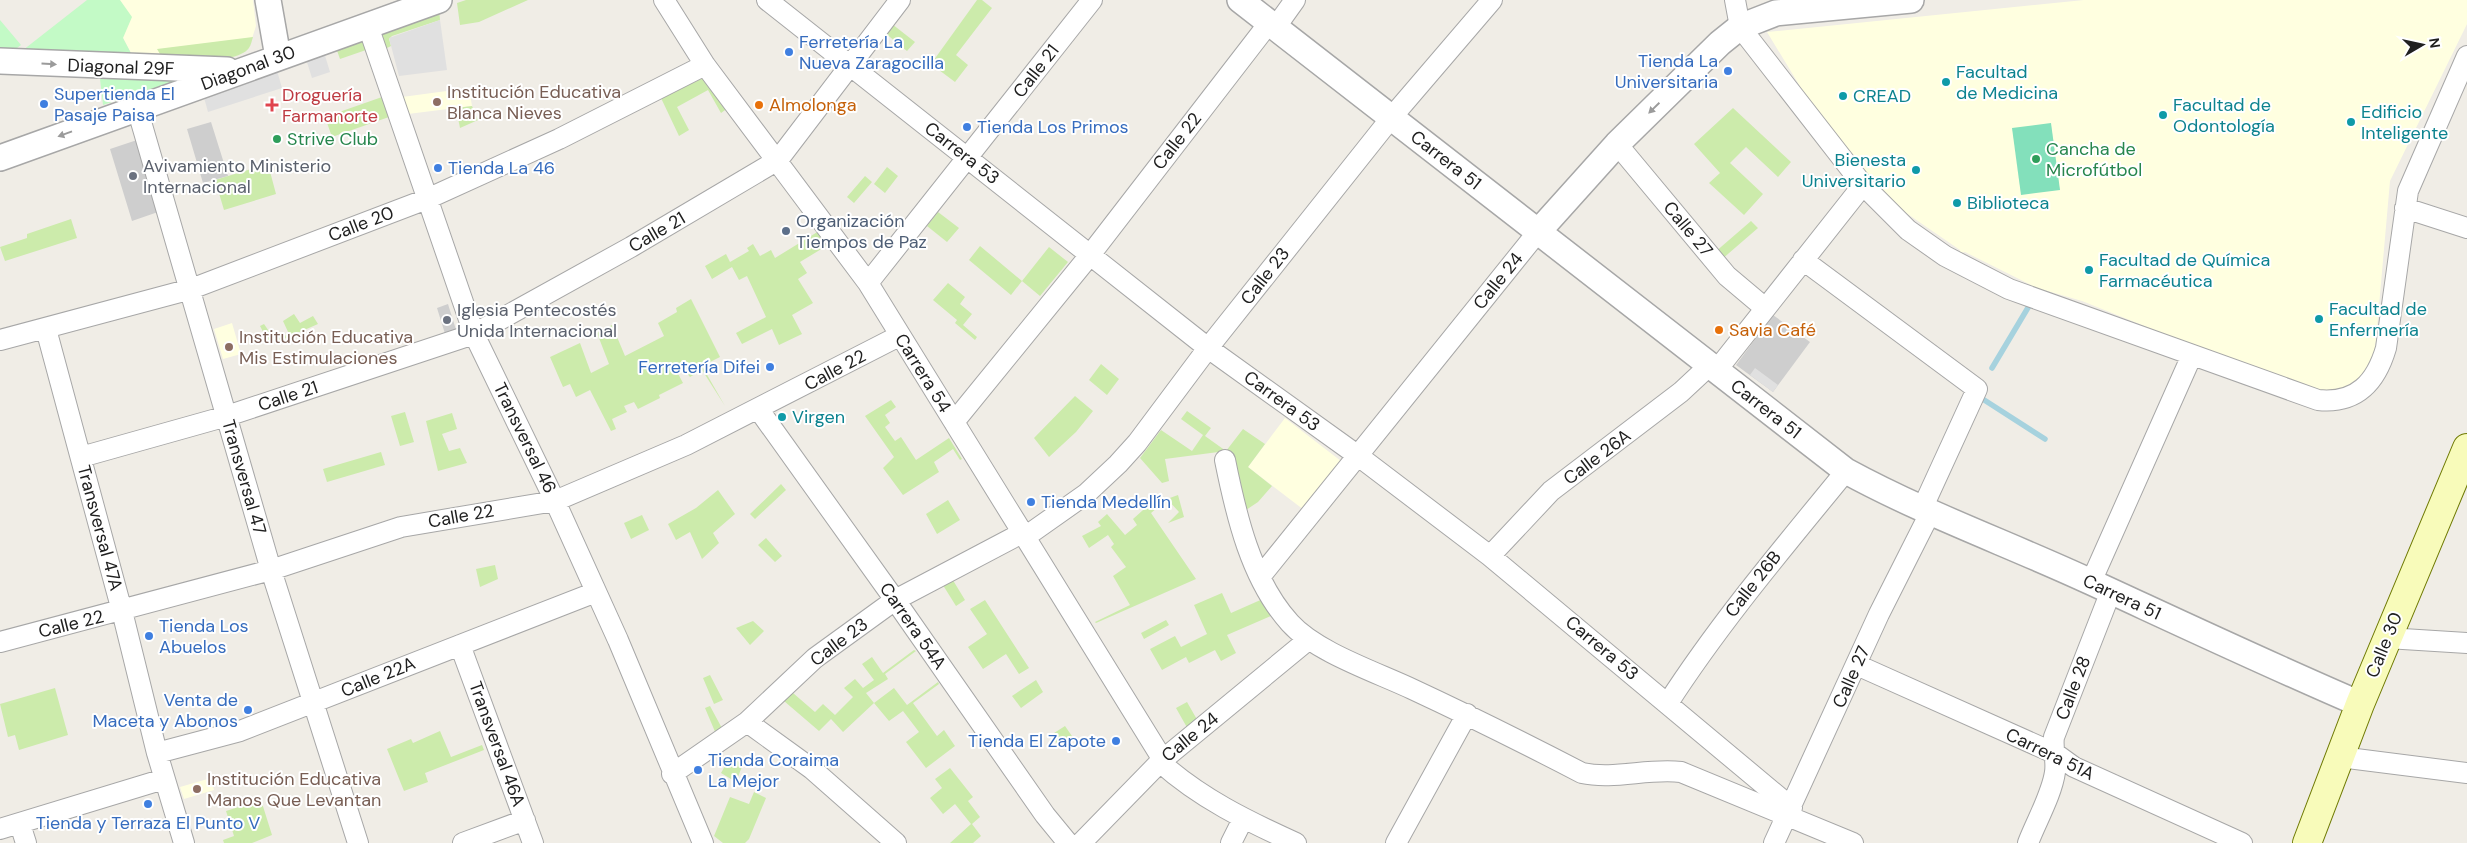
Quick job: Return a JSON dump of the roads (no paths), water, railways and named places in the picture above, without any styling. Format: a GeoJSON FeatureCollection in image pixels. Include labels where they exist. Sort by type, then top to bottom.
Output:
{"type":"FeatureCollection","features":[{"type":"Feature","properties":{"kind":"main road","name":"Calle 30"},"geometry":{"type":"LineString","coordinates":[[2307,843],[2360,704],[2467,448]]}},
{"type":"Feature","properties":{"kind":"street"},"geometry":{"type":"LineString","coordinates":[[268,0],[278,57]]}},
{"type":"Feature","properties":{"kind":"street","name":"Diagonal 30"},"geometry":{"type":"LineString","coordinates":[[0,158],[439,0]]}},
{"type":"Feature","properties":{"kind":"street","name":"Carrera 54"},"geometry":{"type":"LineString","coordinates":[[664,0],[705,65],[778,160],[868,284],[1024,535],[1161,761],[1206,798],[1243,819],[1296,843]]}},
{"type":"Feature","properties":{"kind":"street","name":"Carrera 53"},"geometry":{"type":"LineString","coordinates":[[767,0],[1208,348],[1357,455],[1490,556],[1668,703],[1789,813]]}},
{"type":"Feature","properties":{"kind":"street"},"geometry":{"type":"LineString","coordinates":[[778,160],[900,0]]}},
{"type":"Feature","properties":{"kind":"street","name":"Calle 21"},"geometry":{"type":"LineString","coordinates":[[868,284],[1092,0]]}},
{"type":"Feature","properties":{"kind":"street","name":"Carrera 51"},"geometry":{"type":"LineString","coordinates":[[1240,0],[1846,471],[1926,511],[2101,586],[2212,639],[2360,704]]}},
{"type":"Feature","properties":{"kind":"street","name":"Calle 22"},"geometry":{"type":"LineString","coordinates":[[954,422],[1272,26],[1295,0]]}},
{"type":"Feature","properties":{"kind":"street","name":"Calle 23"},"geometry":{"type":"LineString","coordinates":[[672,774],[747,722],[815,658],[895,600],[1024,535],[1086,494],[1118,464],[1154,422],[1208,348],[1391,118],[1492,0]]}},
{"type":"Feature","properties":{"kind":"street"},"geometry":{"type":"LineString","coordinates":[[1735,0],[1740,27],[1863,185],[1924,244],[1964,267],[2034,298],[2318,400],[2344,398],[2365,388],[2378,372],[2386,348],[2405,208],[2413,175],[2467,56]]}},
{"type":"Feature","properties":{"kind":"street","name":"Calle 24"},"geometry":{"type":"LineString","coordinates":[[1260,577],[1537,232],[1617,144],[1720,43],[1769,6],[1911,0]]}},
{"type":"Feature","properties":{"kind":"street","name":"Transversal 46"},"geometry":{"type":"LineString","coordinates":[[368,26],[474,334],[555,501],[596,592],[703,843]]}},
{"type":"Feature","properties":{"kind":"street","name":"Diagonal 29F"},"geometry":{"type":"LineString","coordinates":[[0,61],[243,70]]}},
{"type":"Feature","properties":{"kind":"street","name":"Calle 20"},"geometry":{"type":"LineString","coordinates":[[0,340],[191,290],[427,199],[559,139],[705,65]]}},
{"type":"Feature","properties":{"kind":"street","name":"Transversal 47"},"geometry":{"type":"LineString","coordinates":[[137,108],[271,570],[312,704],[358,843]]}},
{"type":"Feature","properties":{"kind":"street","name":"Calle 27"},"geometry":{"type":"LineString","coordinates":[[1617,144],[1727,276],[1765,308]]}},
{"type":"Feature","properties":{"kind":"street","name":"Calle 21"},"geometry":{"type":"LineString","coordinates":[[81,457],[226,416],[474,334],[631,247],[778,160]]}},
{"type":"Feature","properties":{"kind":"street","name":"Calle 26A"},"geometry":{"type":"LineString","coordinates":[[1490,556],[1552,492],[1713,368],[1765,308],[1863,185]]}},
{"type":"Feature","properties":{"kind":"street"},"geometry":{"type":"LineString","coordinates":[[2405,208],[2467,228]]}},
{"type":"Feature","properties":{"kind":"street","name":"Calle 27"},"geometry":{"type":"LineString","coordinates":[[1774,843],[1926,511],[1977,389],[1803,260]]}},
{"type":"Feature","properties":{"kind":"street","name":"Transversal 47A"},"geometry":{"type":"LineString","coordinates":[[46,329],[122,611],[157,753],[184,843]]}},
{"type":"Feature","properties":{"kind":"street","name":"Calle 22"},"geometry":{"type":"LineString","coordinates":[[1,637],[122,611],[271,570],[401,526],[555,501],[631,470],[759,410],[899,336]]}},
{"type":"Feature","properties":{"kind":"street","name":"Calle 28"},"geometry":{"type":"LineString","coordinates":[[2028,843],[2055,774],[2056,754],[2052,746],[2054,737],[2101,586],[2192,355]]}},
{"type":"Feature","properties":{"kind":"street","name":"Carrera 54A"},"geometry":{"type":"LineString","coordinates":[[759,410],[895,600],[1013,770],[1068,843]]}},
{"type":"Feature","properties":{"kind":"street","name":"Carrera 53"},"geometry":{"type":"LineString","coordinates":[[1225,460],[1232,494],[1260,577],[1284,616],[1308,640],[1467,714],[1582,772],[1597,776],[1667,770],[1680,772],[1789,813],[1853,843]]}},
{"type":"Feature","properties":{"kind":"street","name":"Calle 26B"},"geometry":{"type":"LineString","coordinates":[[1668,703],[1700,654],[1733,609],[1846,471]]}},
{"type":"Feature","properties":{"kind":"street","name":"Calle 22A"},"geometry":{"type":"LineString","coordinates":[[157,753],[240,731],[596,592]]}},
{"type":"Feature","properties":{"kind":"street"},"geometry":{"type":"LineString","coordinates":[[2387,638],[2467,643]]}},
{"type":"Feature","properties":{"kind":"street","name":"Calle 24"},"geometry":{"type":"LineString","coordinates":[[1081,843],[1161,761],[1308,640]]}},
{"type":"Feature","properties":{"kind":"street","name":"Transversal 46A"},"geometry":{"type":"LineString","coordinates":[[460,645],[533,843]]}},
{"type":"Feature","properties":{"kind":"street","name":"Carrera 51A"},"geometry":{"type":"LineString","coordinates":[[1857,665],[2056,754],[2074,767],[2242,843]]}},
{"type":"Feature","properties":{"kind":"street"},"geometry":{"type":"LineString","coordinates":[[1396,843],[1467,714]]}},
{"type":"Feature","properties":{"kind":"street"},"geometry":{"type":"LineString","coordinates":[[747,722],[812,769],[896,843]]}},
{"type":"Feature","properties":{"kind":"street"},"geometry":{"type":"LineString","coordinates":[[2340,758],[2467,773]]}},
{"type":"Feature","properties":{"kind":"street"},"geometry":{"type":"LineString","coordinates":[[0,829],[23,834],[164,779]]}},
{"type":"Feature","properties":{"kind":"street"},"geometry":{"type":"LineString","coordinates":[[1231,843],[1243,819]]}},
{"type":"Feature","properties":{"kind":"street"},"geometry":{"type":"LineString","coordinates":[[463,843],[525,820]]}},
{"type":"Feature","properties":{"kind":"waterway"},"geometry":{"type":"LineString","coordinates":[[1992,368],[2032,301]]}},
{"type":"Feature","properties":{"kind":"waterway"},"geometry":{"type":"LineString","coordinates":[[1978,396],[2045,439]]}},
{"type":"Feature","properties":{"kind":"place","name":"Ferretería La Nueva Zaragocilla"},"geometry":{"type":"Point","coordinates":[789,52]}},
{"type":"Feature","properties":{"kind":"place","name":"Tienda La Universitaria"},"geometry":{"type":"Point","coordinates":[1728,71]}},
{"type":"Feature","properties":{"kind":"place","name":"Facultad de Medicina"},"geometry":{"type":"Point","coordinates":[1946,82]}},
{"type":"Feature","properties":{"kind":"place","name":"CREAD"},"geometry":{"type":"Point","coordinates":[1843,96]}},
{"type":"Feature","properties":{"kind":"place","name":"Institución Educativa Blanca Nieves"},"geometry":{"type":"Point","coordinates":[437,102]}},
{"type":"Feature","properties":{"kind":"place","name":"Supertienda El Pasaje Paisa"},"geometry":{"type":"Point","coordinates":[44,104]}},
{"type":"Feature","properties":{"kind":"place","name":"Droguería Farmanorte"},"geometry":{"type":"Point","coordinates":[272,105]}},
{"type":"Feature","properties":{"kind":"place","name":"Almolonga"},"geometry":{"type":"Point","coordinates":[759,105]}},
{"type":"Feature","properties":{"kind":"place","name":"Facultad de Odontología"},"geometry":{"type":"Point","coordinates":[2163,115]}},
{"type":"Feature","properties":{"kind":"place","name":"Edificio Inteligente"},"geometry":{"type":"Point","coordinates":[2351,122]}},
{"type":"Feature","properties":{"kind":"place","name":"Tienda Los Primos"},"geometry":{"type":"Point","coordinates":[967,127]}},
{"type":"Feature","properties":{"kind":"place","name":"Strive Club"},"geometry":{"type":"Point","coordinates":[277,139]}},
{"type":"Feature","properties":{"kind":"place","name":"Cancha de Microfútbol"},"geometry":{"type":"Point","coordinates":[2036,159]}},
{"type":"Feature","properties":{"kind":"place","name":"Tienda La 46"},"geometry":{"type":"Point","coordinates":[438,168]}},
{"type":"Feature","properties":{"kind":"place","name":"Bienesta Universitario"},"geometry":{"type":"Point","coordinates":[1916,170]}},
{"type":"Feature","properties":{"kind":"place","name":"Avivamiento Ministerio Internacional"},"geometry":{"type":"Point","coordinates":[133,176]}},
{"type":"Feature","properties":{"kind":"place","name":"Biblioteca"},"geometry":{"type":"Point","coordinates":[1957,203]}},
{"type":"Feature","properties":{"kind":"place","name":"Organización Tiempos de Paz"},"geometry":{"type":"Point","coordinates":[786,231]}},
{"type":"Feature","properties":{"kind":"place","name":"Facultad de Química Farmacéutica"},"geometry":{"type":"Point","coordinates":[2089,270]}},
{"type":"Feature","properties":{"kind":"place","name":"Facultad de Enfermería"},"geometry":{"type":"Point","coordinates":[2319,319]}},
{"type":"Feature","properties":{"kind":"place","name":"Iglesia Pentecostés Unida Internacional"},"geometry":{"type":"Point","coordinates":[447,320]}},
{"type":"Feature","properties":{"kind":"place","name":"Savia Café"},"geometry":{"type":"Point","coordinates":[1719,330]}},
{"type":"Feature","properties":{"kind":"place","name":"Institución Educativa Mis Estimulaciones"},"geometry":{"type":"Point","coordinates":[229,347]}},
{"type":"Feature","properties":{"kind":"place","name":"Ferretería Difei"},"geometry":{"type":"Point","coordinates":[770,367]}},
{"type":"Feature","properties":{"kind":"place","name":"Virgen"},"geometry":{"type":"Point","coordinates":[782,417]}},
{"type":"Feature","properties":{"kind":"place","name":"Tienda Medellín"},"geometry":{"type":"Point","coordinates":[1031,502]}},
{"type":"Feature","properties":{"kind":"place","name":"Tienda Los Abuelos"},"geometry":{"type":"Point","coordinates":[149,636]}},
{"type":"Feature","properties":{"kind":"place","name":"Venta de Maceta y Abonos"},"geometry":{"type":"Point","coordinates":[248,710]}},
{"type":"Feature","properties":{"kind":"place","name":"Tienda El Zapote"},"geometry":{"type":"Point","coordinates":[1116,741]}},
{"type":"Feature","properties":{"kind":"place","name":"Tienda Coraima La Mejor"},"geometry":{"type":"Point","coordinates":[698,770]}},
{"type":"Feature","properties":{"kind":"place","name":"Institución Educativa Manos Que Levantan"},"geometry":{"type":"Point","coordinates":[197,789]}},
{"type":"Feature","properties":{"kind":"place","name":"Tienda y Terraza El Punto V"},"geometry":{"type":"Point","coordinates":[148,804]}}]}
